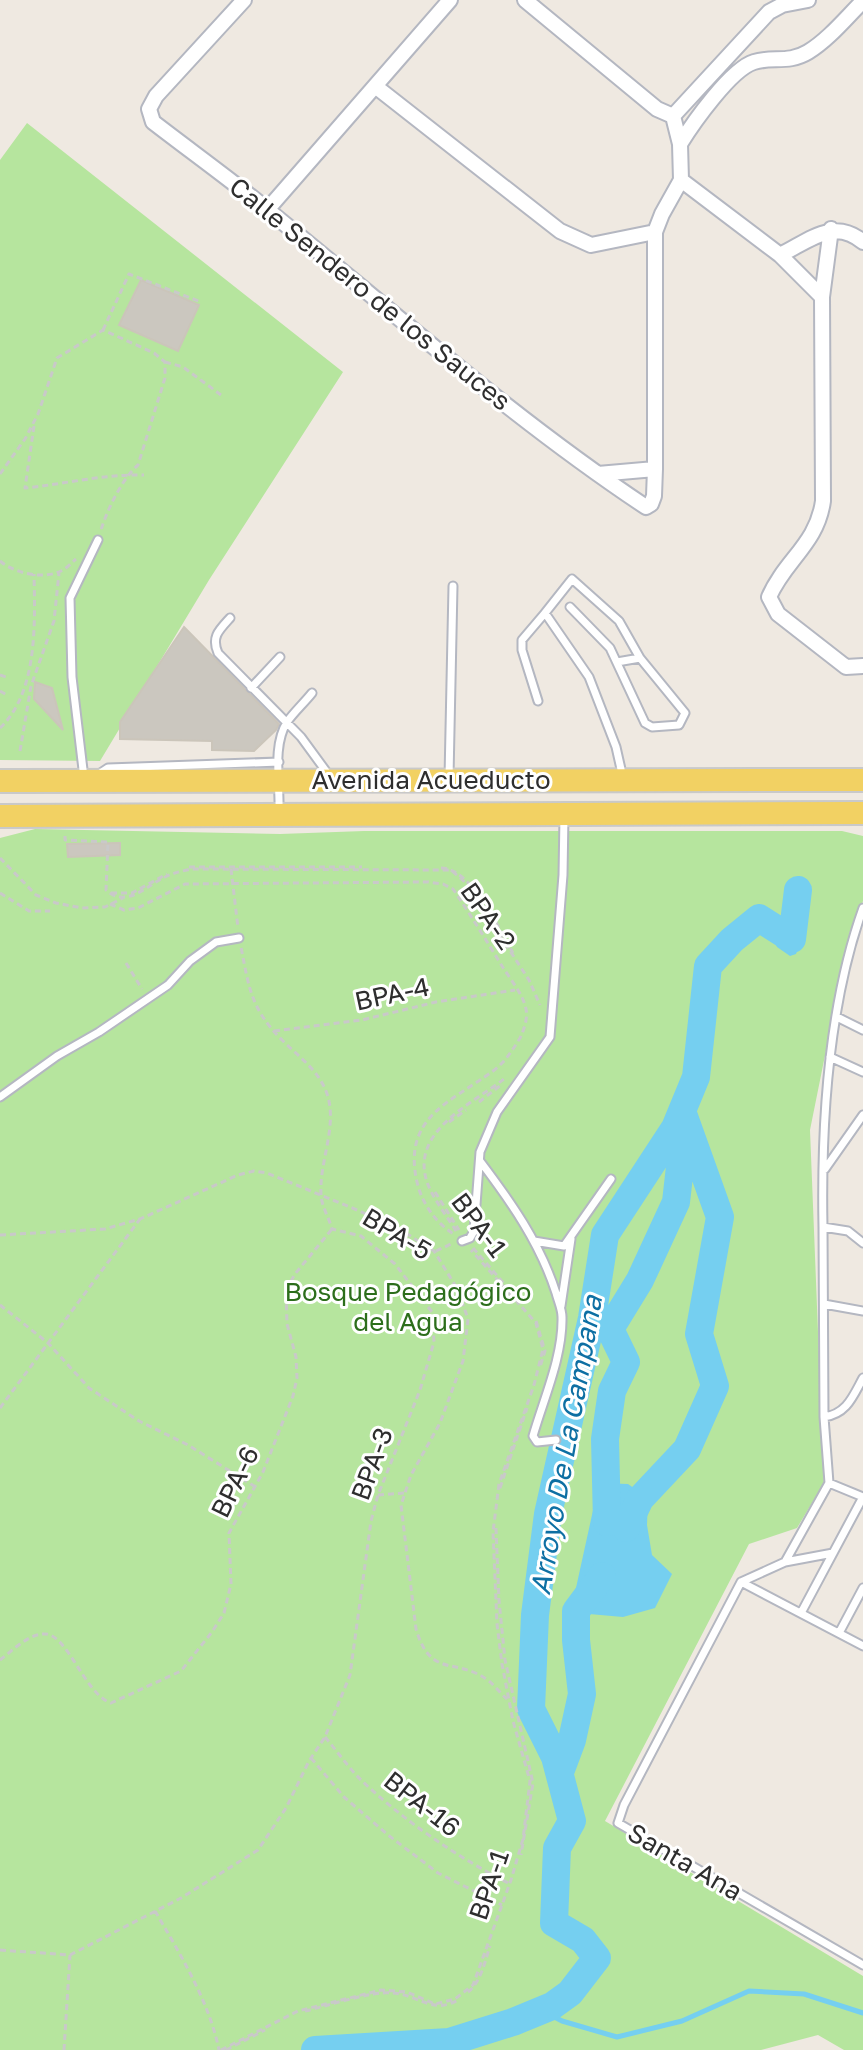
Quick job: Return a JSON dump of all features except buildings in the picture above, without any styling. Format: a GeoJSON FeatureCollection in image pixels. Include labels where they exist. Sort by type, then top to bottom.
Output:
{"type":"FeatureCollection","features":[{"type":"Feature","properties":{"kind":"main road","name":"Avenida Acueducto"},"geometry":{"type":"LineString","coordinates":[[0,781],[240,781],[279,772],[332,780],[863,780]]}},
{"type":"Feature","properties":{"kind":"main road"},"geometry":{"type":"LineString","coordinates":[[239,817],[240,781]]}},
{"type":"Feature","properties":{"kind":"main road","name":"Avenida Acueducto"},"geometry":{"type":"LineString","coordinates":[[0,816],[863,813]]}},
{"type":"Feature","properties":{"kind":"street","name":"Calle Sendero de los Sauces"},"geometry":{"type":"LineString","coordinates":[[244,0],[156,96],[149,109],[153,122],[267,210],[448,359],[646,507],[654,496],[655,469],[655,232],[681,180]]}},
{"type":"Feature","properties":{"kind":"street"},"geometry":{"type":"LineString","coordinates":[[267,210],[450,0]]}},
{"type":"Feature","properties":{"kind":"street"},"geometry":{"type":"LineString","coordinates":[[527,0],[657,109],[673,116]]}},
{"type":"Feature","properties":{"kind":"street"},"geometry":{"type":"LineString","coordinates":[[673,116],[769,12],[782,5],[808,0]]}},
{"type":"Feature","properties":{"kind":"street"},"geometry":{"type":"LineString","coordinates":[[680,144],[701,112],[738,71],[753,62],[794,59],[811,51],[863,1]]}},
{"type":"Feature","properties":{"kind":"street"},"geometry":{"type":"LineString","coordinates":[[375,86],[560,231],[591,245],[655,232]]}},
{"type":"Feature","properties":{"kind":"street"},"geometry":{"type":"LineString","coordinates":[[673,116],[680,144],[681,180],[780,255],[822,297]]}},
{"type":"Feature","properties":{"kind":"street"},"geometry":{"type":"LineString","coordinates":[[780,255],[831,229],[847,231],[863,242]]}},
{"type":"Feature","properties":{"kind":"street"},"geometry":{"type":"LineString","coordinates":[[831,229],[822,297],[823,501],[820,519],[812,536],[769,597],[778,614],[846,667],[863,666]]}},
{"type":"Feature","properties":{"kind":"street"},"geometry":{"type":"LineString","coordinates":[[598,474],[655,469]]}},
{"type":"Feature","properties":{"kind":"lane"},"geometry":{"type":"LineString","coordinates":[[98,540],[70,598],[72,677],[88,780],[108,768],[279,772]]}},
{"type":"Feature","properties":{"kind":"lane"},"geometry":{"type":"LineString","coordinates":[[538,701],[522,650],[522,640],[572,579],[619,621],[640,658],[684,708],[684,718],[679,725],[652,727],[645,723],[610,648],[570,607]]}},
{"type":"Feature","properties":{"kind":"lane"},"geometry":{"type":"LineString","coordinates":[[448,780],[453,586]]}},
{"type":"Feature","properties":{"kind":"lane"},"geometry":{"type":"LineString","coordinates":[[545,613],[589,677],[616,747],[624,780]]}},
{"type":"Feature","properties":{"kind":"lane"},"geometry":{"type":"LineString","coordinates":[[230,618],[217,633],[214,644],[218,653],[312,750],[332,780]]}},
{"type":"Feature","properties":{"kind":"lane"},"geometry":{"type":"LineString","coordinates":[[251,688],[280,657]]}},
{"type":"Feature","properties":{"kind":"lane"},"geometry":{"type":"LineString","coordinates":[[617,662],[640,658]]}},
{"type":"Feature","properties":{"kind":"lane"},"geometry":{"type":"LineString","coordinates":[[279,816],[278,750],[286,723],[312,693]]}},
{"type":"Feature","properties":{"kind":"lane"},"geometry":{"type":"LineString","coordinates":[[462,1239],[470,1238],[474,1231],[480,1152],[497,1112],[550,1037],[563,875],[564,814]]}},
{"type":"Feature","properties":{"kind":"lane"},"geometry":{"type":"LineString","coordinates":[[785,1562],[829,1483],[824,1417],[823,1171],[830,1057],[852,938],[863,908]]}},
{"type":"Feature","properties":{"kind":"lane"},"geometry":{"type":"LineString","coordinates":[[0,1097],[57,1056],[99,1032],[168,985],[190,961],[216,942],[239,938]]}},
{"type":"Feature","properties":{"kind":"lane"},"geometry":{"type":"LineString","coordinates":[[837,1017],[863,1030]]}},
{"type":"Feature","properties":{"kind":"lane"},"geometry":{"type":"LineString","coordinates":[[830,1057],[863,1072]]}},
{"type":"Feature","properties":{"kind":"lane"},"geometry":{"type":"LineString","coordinates":[[823,1171],[863,1115]]}},
{"type":"Feature","properties":{"kind":"lane"},"geometry":{"type":"LineString","coordinates":[[480,1161],[512,1203],[534,1241],[550,1275],[562,1315],[558,1347],[533,1436],[537,1442],[556,1440]]}},
{"type":"Feature","properties":{"kind":"lane"},"geometry":{"type":"LineString","coordinates":[[534,1241],[564,1246],[611,1179]]}},
{"type":"Feature","properties":{"kind":"lane"},"geometry":{"type":"LineString","coordinates":[[823,1227],[848,1231],[863,1243]]}},
{"type":"Feature","properties":{"kind":"lane"},"geometry":{"type":"LineString","coordinates":[[560,1308],[571,1236]]}},
{"type":"Feature","properties":{"kind":"lane"},"geometry":{"type":"LineString","coordinates":[[824,1304],[863,1311]]}},
{"type":"Feature","properties":{"kind":"lane"},"geometry":{"type":"LineString","coordinates":[[824,1417],[838,1415],[847,1407],[863,1378]]}},
{"type":"Feature","properties":{"kind":"lane"},"geometry":{"type":"LineString","coordinates":[[801,1613],[863,1497],[829,1483]]}},
{"type":"Feature","properties":{"kind":"lane"},"geometry":{"type":"LineString","coordinates":[[741,1582],[785,1562],[833,1553]]}},
{"type":"Feature","properties":{"kind":"lane"},"geometry":{"type":"LineString","coordinates":[[741,1582],[863,1646]]}},
{"type":"Feature","properties":{"kind":"lane","name":"Santa Ana"},"geometry":{"type":"LineString","coordinates":[[741,1582],[624,1805],[618,1823],[863,1965]]}},
{"type":"Feature","properties":{"kind":"lane"},"geometry":{"type":"LineString","coordinates":[[839,1633],[863,1588]]}},
{"type":"Feature","properties":{"kind":"path"},"geometry":{"type":"LineString","coordinates":[[0,474],[34,422],[57,358],[103,330],[129,274],[201,302]]}},
{"type":"Feature","properties":{"kind":"path"},"geometry":{"type":"LineString","coordinates":[[103,330],[154,353],[165,362],[183,367],[221,395]]}},
{"type":"Feature","properties":{"kind":"path"},"geometry":{"type":"LineString","coordinates":[[0,561],[13,571],[59,573],[98,540],[108,509],[127,475],[138,465],[165,378],[165,362]]}},
{"type":"Feature","properties":{"kind":"path"},"geometry":{"type":"LineString","coordinates":[[34,422],[25,488],[79,483],[109,474],[144,475]]}},
{"type":"Feature","properties":{"kind":"path"},"geometry":{"type":"LineString","coordinates":[[20,751],[31,686],[54,621],[59,573]]}},
{"type":"Feature","properties":{"kind":"path"},"geometry":{"type":"LineString","coordinates":[[0,728],[12,717],[28,677],[29,656],[35,639],[34,574]]}},
{"type":"Feature","properties":{"kind":"path"},"geometry":{"type":"LineString","coordinates":[[0,675],[9,678]]}},
{"type":"Feature","properties":{"kind":"path"},"geometry":{"type":"LineString","coordinates":[[0,691],[7,695]]}},
{"type":"Feature","properties":{"kind":"path"},"geometry":{"type":"LineString","coordinates":[[64,816],[65,840],[108,842],[106,890],[123,898]]}},
{"type":"Feature","properties":{"kind":"path","name":"BPA-2"},"geometry":{"type":"LineString","coordinates":[[0,858],[36,895],[82,908],[110,904],[124,910],[138,908],[185,884],[443,884],[453,889],[517,989],[527,1010],[524,1030],[509,1057],[436,1111],[426,1124],[413,1158],[419,1190],[429,1209],[441,1226],[462,1239]]}},
{"type":"Feature","properties":{"kind":"path"},"geometry":{"type":"LineString","coordinates":[[109,893],[132,893],[162,876],[192,866],[451,868],[470,883],[543,1002],[542,1013],[529,980],[465,882],[451,870],[191,869],[164,877],[136,895],[110,904]]}},
{"type":"Feature","properties":{"kind":"path"},"geometry":{"type":"LineString","coordinates":[[231,869],[249,990],[274,1031],[315,1071],[327,1093],[330,1118],[321,1196],[332,1229]]}},
{"type":"Feature","properties":{"kind":"path"},"geometry":{"type":"LineString","coordinates":[[0,893],[29,911],[50,911]]}},
{"type":"Feature","properties":{"kind":"path"},"geometry":{"type":"LineString","coordinates":[[126,963],[148,998]]}},
{"type":"Feature","properties":{"kind":"path","name":"BPA-4"},"geometry":{"type":"LineString","coordinates":[[274,1031],[362,1020],[436,1002],[517,989]]}},
{"type":"Feature","properties":{"kind":"path","name":"BPA-1"},"geometry":{"type":"LineString","coordinates":[[222,2050],[298,2011],[381,1990],[407,1992],[435,2004],[455,1999],[473,1985],[510,1884],[523,1839],[530,1781],[510,1702],[497,1624],[493,1532],[499,1484],[534,1385],[543,1349],[536,1323],[462,1239],[427,1182],[425,1153],[431,1138],[451,1117],[515,1071]]}},
{"type":"Feature","properties":{"kind":"path"},"geometry":{"type":"LineString","coordinates":[[155,1911],[180,1953],[215,2027],[222,2050],[298,2013],[381,1993],[405,1995],[429,2006],[454,2003],[474,1988],[479,1977],[525,1844],[533,1783],[505,1660],[496,1529],[500,1487],[545,1351],[539,1324],[462,1239],[429,1181],[427,1154],[433,1139],[451,1120],[506,1081]]}},
{"type":"Feature","properties":{"kind":"path","name":"BPA-5"},"geometry":{"type":"LineString","coordinates":[[0,1235],[105,1229],[140,1219],[238,1175],[254,1171],[267,1173],[401,1230],[434,1251],[458,1290],[468,1319],[463,1361],[440,1423],[411,1475],[401,1505],[416,1629],[422,1649],[435,1662],[488,1680],[510,1702]]}},
{"type":"Feature","properties":{"kind":"path"},"geometry":{"type":"LineString","coordinates":[[0,1408],[140,1219]]}},
{"type":"Feature","properties":{"kind":"path","name":"BPA-6"},"geometry":{"type":"LineString","coordinates":[[0,1660],[26,1640],[44,1633],[55,1637],[101,1700],[111,1703],[181,1671],[212,1632],[224,1613],[231,1584],[229,1533],[254,1486],[293,1396],[297,1378],[296,1357],[287,1324],[286,1290],[295,1274],[332,1229]]}},
{"type":"Feature","properties":{"kind":"path","name":"BPA-3"},"geometry":{"type":"LineString","coordinates":[[70,1955],[181,1898],[258,1850],[286,1808],[325,1737],[350,1675],[371,1521],[378,1495],[420,1390],[434,1342],[432,1312],[395,1264],[361,1236],[332,1229]]}},
{"type":"Feature","properties":{"kind":"path"},"geometry":{"type":"LineString","coordinates":[[434,1251],[462,1239]]}},
{"type":"Feature","properties":{"kind":"path"},"geometry":{"type":"LineString","coordinates":[[0,1305],[48,1343],[89,1388],[139,1421],[188,1445],[254,1486]]}},
{"type":"Feature","properties":{"kind":"path"},"geometry":{"type":"LineString","coordinates":[[378,1495],[405,1493]]}},
{"type":"Feature","properties":{"kind":"path","name":"BPA-16"},"geometry":{"type":"LineString","coordinates":[[325,1737],[360,1778],[393,1807],[448,1848],[510,1884]]}},
{"type":"Feature","properties":{"kind":"path"},"geometry":{"type":"LineString","coordinates":[[311,1758],[344,1797],[413,1854],[438,1873],[502,1905]]}},
{"type":"Feature","properties":{"kind":"path"},"geometry":{"type":"LineString","coordinates":[[0,1950],[70,1955],[64,2050]]}},
{"type":"Feature","properties":{"kind":"green space"},"geometry":{"type":"Polygon","coordinates":[[[27,123],[343,372],[209,580],[100,761],[0,760],[0,160],[27,123]]]}},
{"type":"Feature","properties":{"kind":"green space","name":"Bosque Pedagógico del Agua"},"geometry":{"type":"Polygon","coordinates":[[[35,829],[280,834],[364,831],[842,831],[863,836],[863,901],[850,931],[810,1130],[824,1483],[797,1528],[749,1544],[605,1821],[863,1976],[863,2050],[844,2050],[818,2035],[761,2050],[0,2050],[0,838],[35,829]]]}},
{"type":"Feature","properties":{"kind":"water"},"geometry":{"type":"Polygon","coordinates":[[[787,930],[798,936],[800,943],[796,954],[790,956],[777,947],[772,937],[787,930]]]}},
{"type":"Feature","properties":{"kind":"water"},"geometry":{"type":"Polygon","coordinates":[[[599,1483],[628,1484],[648,1498],[647,1525],[652,1555],[672,1574],[655,1608],[623,1617],[589,1614],[574,1597],[599,1483]]]}},
{"type":"Feature","properties":{"kind":"waterway","name":"Arroyo De La Campana"},"geometry":{"type":"LineString","coordinates":[[315,2050],[449,2042],[513,2022],[552,2006],[570,1993],[597,1958],[583,1940],[554,1923],[557,1848],[572,1821],[555,1757],[531,1709],[535,1615],[548,1514],[592,1318],[605,1235],[675,1128],[696,1077],[708,966],[732,940],[759,918],[792,939],[798,890]]}},
{"type":"Feature","properties":{"kind":"waterway"},"geometry":{"type":"LineString","coordinates":[[626,1528],[640,1499],[687,1449],[715,1386],[699,1334],[720,1217],[682,1111]]}},
{"type":"Feature","properties":{"kind":"waterway"},"geometry":{"type":"LineString","coordinates":[[607,1522],[605,1439],[612,1391],[626,1362],[610,1329],[640,1280],[676,1202],[688,1129]]}},
{"type":"Feature","properties":{"kind":"waterway"},"geometry":{"type":"LineString","coordinates":[[560,1772],[572,1740],[582,1694],[576,1611],[602,1576]]}},
{"type":"Feature","properties":{"kind":"waterway"},"geometry":{"type":"LineString","coordinates":[[541,2010],[562,2021],[617,2037],[682,2021],[749,1991],[804,1994],[863,2013]]}}]}
